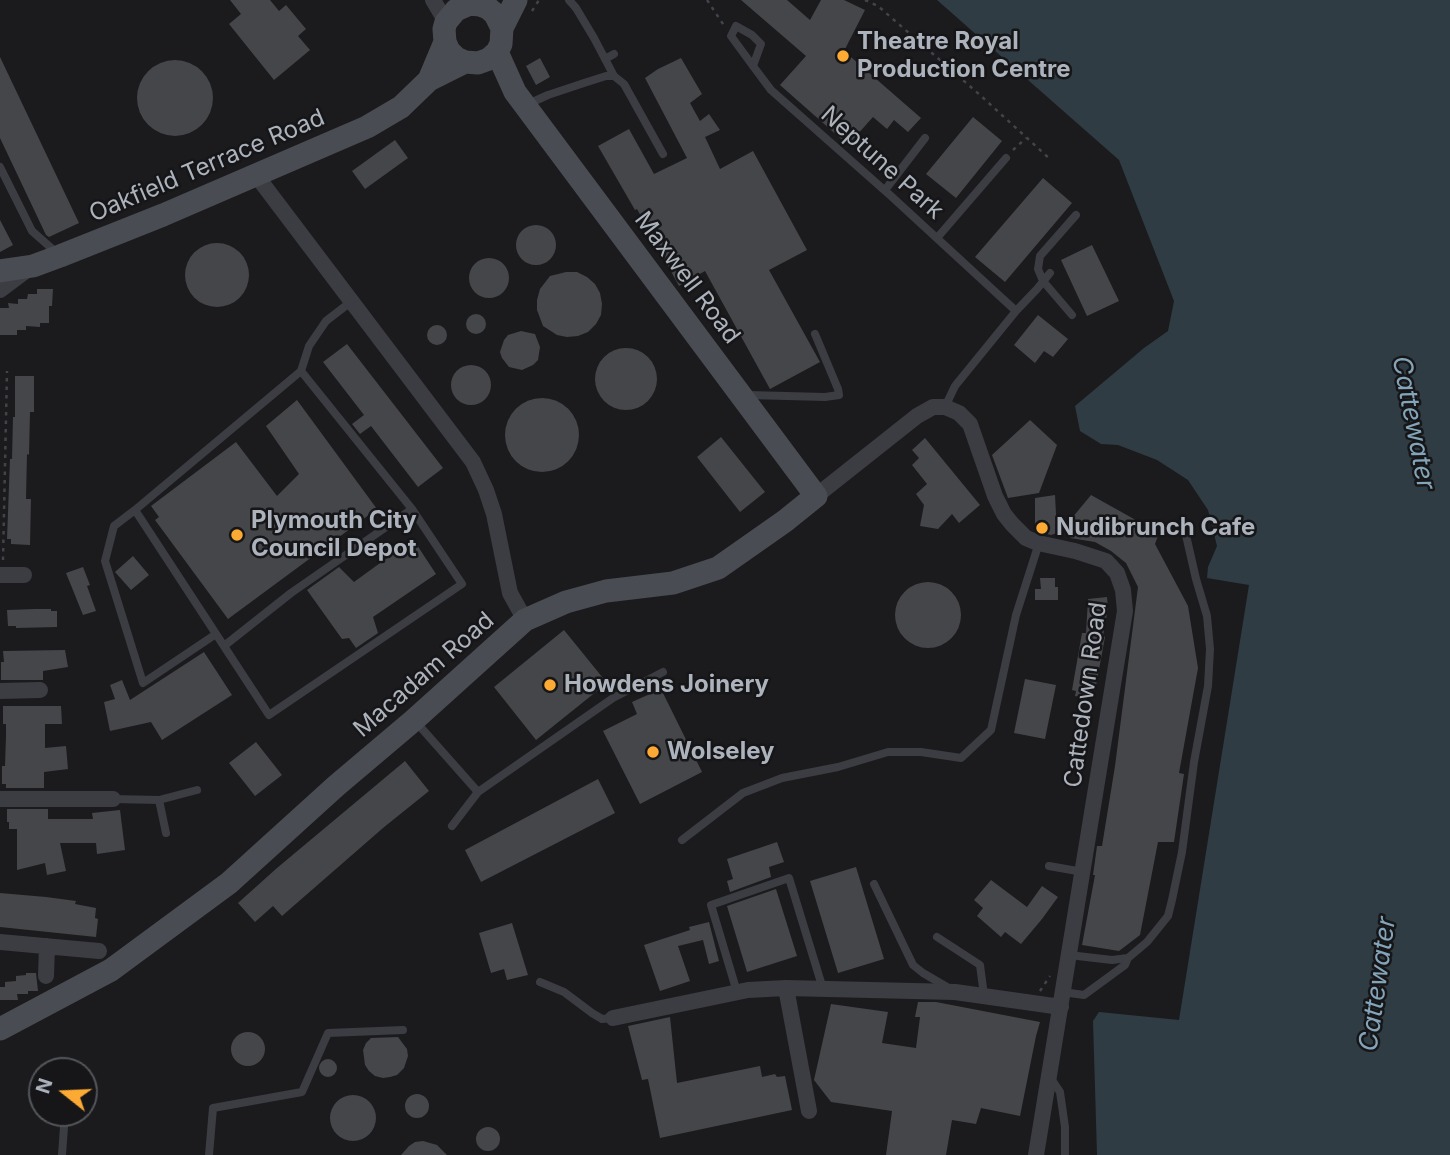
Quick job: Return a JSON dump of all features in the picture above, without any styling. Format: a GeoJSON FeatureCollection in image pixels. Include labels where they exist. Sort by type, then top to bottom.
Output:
{"type":"FeatureCollection","features":[{"type":"Feature","properties":{"kind":"street"},"geometry":{"type":"LineString","coordinates":[[433,0],[446,32],[449,51],[456,58],[480,59],[503,37],[500,20],[488,8],[475,2],[456,10],[446,32]]}},
{"type":"Feature","properties":{"kind":"street"},"geometry":{"type":"LineString","coordinates":[[502,28],[522,9]]}},
{"type":"Feature","properties":{"kind":"street","name":"Oakfield Terrace Road"},"geometry":{"type":"LineString","coordinates":[[429,80],[446,32]]}},
{"type":"Feature","properties":{"kind":"street","name":"Oakfield Terrace Road"},"geometry":{"type":"LineString","coordinates":[[0,290],[33,266],[163,215],[367,127],[401,107],[429,80],[480,59]]}},
{"type":"Feature","properties":{"kind":"street","name":"Maxwell Road"},"geometry":{"type":"LineString","coordinates":[[480,59],[520,99],[816,496]]}},
{"type":"Feature","properties":{"kind":"street","name":"Macadam Road"},"geometry":{"type":"LineString","coordinates":[[0,1029],[111,970],[229,883],[525,620],[510,593],[494,514],[473,462],[256,175]]}},
{"type":"Feature","properties":{"kind":"street"},"geometry":{"type":"LineString","coordinates":[[0,271],[33,266]]}},
{"type":"Feature","properties":{"kind":"street"},"geometry":{"type":"LineString","coordinates":[[525,620],[566,602],[606,591],[673,583],[718,568],[785,521],[917,416],[933,407],[945,407]]}},
{"type":"Feature","properties":{"kind":"street","name":"Cattedown Road"},"geometry":{"type":"LineString","coordinates":[[945,407],[959,413],[970,424],[995,496],[1004,514],[1027,538],[1106,561],[1117,573],[1123,590],[1125,611],[1036,1155]]}},
{"type":"Feature","properties":{"kind":"street"},"geometry":{"type":"LineString","coordinates":[[2,575],[24,575]]}},
{"type":"Feature","properties":{"kind":"street"},"geometry":{"type":"LineString","coordinates":[[0,691],[40,690]]}},
{"type":"Feature","properties":{"kind":"street"},"geometry":{"type":"LineString","coordinates":[[0,799],[113,799]]}},
{"type":"Feature","properties":{"kind":"street"},"geometry":{"type":"LineString","coordinates":[[0,942],[99,951]]}},
{"type":"Feature","properties":{"kind":"street"},"geometry":{"type":"LineString","coordinates":[[46,976],[47,946]]}},
{"type":"Feature","properties":{"kind":"street"},"geometry":{"type":"LineString","coordinates":[[613,1018],[748,990],[786,988],[955,992],[1062,1000]]}},
{"type":"Feature","properties":{"kind":"street"},"geometry":{"type":"LineString","coordinates":[[786,988],[809,1111]]}},
{"type":"Feature","properties":{"kind":"lane"},"geometry":{"type":"LineString","coordinates":[[569,0],[614,76],[624,85],[663,154]]}},
{"type":"Feature","properties":{"kind":"lane"},"geometry":{"type":"LineString","coordinates":[[731,36],[736,26],[761,44],[753,66]]}},
{"type":"Feature","properties":{"kind":"lane","name":"Neptune Park"},"geometry":{"type":"LineString","coordinates":[[731,36],[771,90],[885,190],[1016,311]]}},
{"type":"Feature","properties":{"kind":"lane"},"geometry":{"type":"LineString","coordinates":[[605,59],[614,54]]}},
{"type":"Feature","properties":{"kind":"lane"},"geometry":{"type":"LineString","coordinates":[[520,99],[548,95],[606,76],[614,76]]}},
{"type":"Feature","properties":{"kind":"lane"},"geometry":{"type":"LineString","coordinates":[[885,190],[925,138]]}},
{"type":"Feature","properties":{"kind":"lane"},"geometry":{"type":"LineString","coordinates":[[937,238],[1006,158]]}},
{"type":"Feature","properties":{"kind":"lane"},"geometry":{"type":"LineString","coordinates":[[0,167],[32,231],[60,256]]}},
{"type":"Feature","properties":{"kind":"lane"},"geometry":{"type":"LineString","coordinates":[[1072,315],[1043,281],[1038,269],[1040,256],[1076,215]]}},
{"type":"Feature","properties":{"kind":"lane"},"geometry":{"type":"LineString","coordinates":[[945,407],[955,386],[1049,273]]}},
{"type":"Feature","properties":{"kind":"lane"},"geometry":{"type":"LineString","coordinates":[[216,634],[143,683],[105,561],[114,526],[301,371],[309,346],[326,321],[352,301]]}},
{"type":"Feature","properties":{"kind":"lane"},"geometry":{"type":"LineString","coordinates":[[741,395],[839,395],[815,334]]}},
{"type":"Feature","properties":{"kind":"lane"},"geometry":{"type":"LineString","coordinates":[[135,510],[269,715],[462,584],[412,509],[301,371]]}},
{"type":"Feature","properties":{"kind":"lane"},"geometry":{"type":"LineString","coordinates":[[224,646],[291,593],[412,509]]}},
{"type":"Feature","properties":{"kind":"lane"},"geometry":{"type":"LineString","coordinates":[[1069,955],[1112,960],[1128,958],[1147,942],[1168,916],[1182,852],[1208,686],[1210,649],[1207,616],[1183,522]]}},
{"type":"Feature","properties":{"kind":"lane"},"geometry":{"type":"LineString","coordinates":[[682,840],[743,793],[782,778],[838,767],[888,752],[921,752],[961,758],[991,730],[1016,615],[1040,543]]}},
{"type":"Feature","properties":{"kind":"lane"},"geometry":{"type":"LineString","coordinates":[[452,826],[478,792],[612,698],[663,672]]}},
{"type":"Feature","properties":{"kind":"lane"},"geometry":{"type":"LineString","coordinates":[[414,720],[478,792]]}},
{"type":"Feature","properties":{"kind":"lane"},"geometry":{"type":"LineString","coordinates":[[113,799],[159,800],[197,790]]}},
{"type":"Feature","properties":{"kind":"lane"},"geometry":{"type":"LineString","coordinates":[[159,800],[166,833]]}},
{"type":"Feature","properties":{"kind":"lane"},"geometry":{"type":"LineString","coordinates":[[1049,866],[1083,872]]}},
{"type":"Feature","properties":{"kind":"lane"},"geometry":{"type":"LineString","coordinates":[[737,992],[711,905],[789,877],[824,989]]}},
{"type":"Feature","properties":{"kind":"lane"},"geometry":{"type":"LineString","coordinates":[[874,884],[913,965],[955,992]]}},
{"type":"Feature","properties":{"kind":"lane"},"geometry":{"type":"LineString","coordinates":[[937,937],[980,965],[982,996]]}},
{"type":"Feature","properties":{"kind":"lane"},"geometry":{"type":"LineString","coordinates":[[1062,1000],[1084,995],[1125,965],[1128,958]]}},
{"type":"Feature","properties":{"kind":"lane"},"geometry":{"type":"LineString","coordinates":[[540,982],[564,992],[602,1019],[613,1018]]}},
{"type":"Feature","properties":{"kind":"lane"},"geometry":{"type":"LineString","coordinates":[[209,1155],[213,1108],[302,1092],[328,1033],[403,1030]]}},
{"type":"Feature","properties":{"kind":"lane"},"geometry":{"type":"LineString","coordinates":[[1050,1077],[1060,1092],[1065,1127],[1065,1155]]}},
{"type":"Feature","properties":{"kind":"lane"},"geometry":{"type":"LineString","coordinates":[[62,1155],[64,1127]]}},
{"type":"Feature","properties":{"kind":"path"},"geometry":{"type":"LineString","coordinates":[[522,9],[538,0]]}},
{"type":"Feature","properties":{"kind":"path"},"geometry":{"type":"LineString","coordinates":[[707,0],[731,36]]}},
{"type":"Feature","properties":{"kind":"path"},"geometry":{"type":"LineString","coordinates":[[865,0],[877,6],[1051,160]]}},
{"type":"Feature","properties":{"kind":"path"},"geometry":{"type":"LineString","coordinates":[[1006,158],[1026,137]]}},
{"type":"Feature","properties":{"kind":"path"},"geometry":{"type":"LineString","coordinates":[[2,575],[7,371]]}},
{"type":"Feature","properties":{"kind":"water","name":"Cattewater"},"geometry":{"type":"Polygon","coordinates":[[[937,0],[1450,0],[1450,1155],[1097,1155],[1093,1021],[1099,1012],[1179,1020],[1249,585],[1207,578],[1208,567],[1217,546],[1208,510],[1188,480],[1157,460],[1118,445],[1101,444],[1080,431],[1075,406],[1168,331],[1174,301],[1119,160],[937,0]]]}},
{"type":"Feature","properties":{"kind":"building"},"geometry":{"type":"Polygon","coordinates":[[[230,0],[270,0],[279,11],[286,5],[306,29],[298,36],[310,50],[274,80],[229,24],[241,14],[230,0]]]}},
{"type":"Feature","properties":{"kind":"building"},"geometry":{"type":"Polygon","coordinates":[[[741,0],[787,0],[810,20],[821,0],[844,0],[865,10],[844,51],[921,118],[908,132],[894,120],[887,129],[873,117],[848,145],[780,85],[806,56],[741,0]]]}},
{"type":"Feature","properties":{"kind":"building"},"geometry":{"type":"Polygon","coordinates":[[[0,57],[79,223],[49,237],[0,138],[0,57]]]}},
{"type":"Feature","properties":{"kind":"building"},"geometry":{"type":"Polygon","coordinates":[[[540,58],[550,77],[536,85],[526,66],[540,58]]]}},
{"type":"Feature","properties":{"kind":"building"},"geometry":{"type":"Polygon","coordinates":[[[681,58],[702,94],[690,103],[700,121],[709,114],[720,130],[705,137],[720,169],[753,151],[807,250],[769,270],[820,362],[770,389],[705,271],[679,286],[637,209],[635,210],[598,146],[629,129],[654,174],[687,158],[645,78],[681,58]]]}},
{"type":"Feature","properties":{"kind":"building"},"geometry":{"type":"Polygon","coordinates":[[[168,60],[182,60],[196,66],[207,77],[213,98],[210,113],[202,125],[182,136],[168,136],[154,130],[143,119],[137,105],[137,91],[143,77],[154,66],[168,60]]]}},
{"type":"Feature","properties":{"kind":"building"},"geometry":{"type":"Polygon","coordinates":[[[973,117],[1002,141],[956,198],[926,174],[973,117]]]}},
{"type":"Feature","properties":{"kind":"building"},"geometry":{"type":"Polygon","coordinates":[[[395,140],[408,158],[365,189],[352,171],[395,140]]]}},
{"type":"Feature","properties":{"kind":"building"},"geometry":{"type":"Polygon","coordinates":[[[1043,178],[1072,203],[1005,282],[975,257],[1043,178]]]}},
{"type":"Feature","properties":{"kind":"building"},"geometry":{"type":"Polygon","coordinates":[[[0,220],[13,245],[0,252],[0,220]]]}},
{"type":"Feature","properties":{"kind":"building"},"geometry":{"type":"Polygon","coordinates":[[[536,225],[550,231],[556,245],[550,259],[536,265],[522,259],[516,245],[522,231],[536,225]]]}},
{"type":"Feature","properties":{"kind":"building"},"geometry":{"type":"Polygon","coordinates":[[[217,243],[235,249],[243,257],[249,275],[243,293],[235,301],[217,307],[199,301],[191,293],[185,275],[191,257],[199,249],[217,243]]]}},
{"type":"Feature","properties":{"kind":"building"},"geometry":{"type":"Polygon","coordinates":[[[1092,245],[1119,301],[1087,316],[1061,260],[1092,245]]]}},
{"type":"Feature","properties":{"kind":"building"},"geometry":{"type":"Polygon","coordinates":[[[489,258],[503,264],[509,278],[503,292],[489,298],[475,292],[469,278],[475,264],[489,258]]]}},
{"type":"Feature","properties":{"kind":"building"},"geometry":{"type":"Polygon","coordinates":[[[577,272],[587,277],[600,293],[601,315],[588,332],[578,336],[557,335],[543,326],[537,310],[540,289],[550,276],[577,272]]]}},
{"type":"Feature","properties":{"kind":"building"},"geometry":{"type":"Polygon","coordinates":[[[37,289],[53,289],[49,323],[40,323],[40,327],[26,326],[26,330],[17,330],[17,335],[0,335],[0,308],[9,308],[8,303],[18,304],[18,299],[27,299],[28,294],[37,294],[37,289]]]}},
{"type":"Feature","properties":{"kind":"building"},"geometry":{"type":"Polygon","coordinates":[[[476,314],[483,317],[486,324],[483,331],[476,334],[469,331],[466,324],[469,317],[476,314]]]}},
{"type":"Feature","properties":{"kind":"building"},"geometry":{"type":"Polygon","coordinates":[[[1038,315],[1068,339],[1053,357],[1044,351],[1035,363],[1014,345],[1038,315]]]}},
{"type":"Feature","properties":{"kind":"building"},"geometry":{"type":"Polygon","coordinates":[[[437,325],[444,328],[447,335],[444,342],[437,345],[430,342],[427,335],[430,328],[437,325]]]}},
{"type":"Feature","properties":{"kind":"building"},"geometry":{"type":"Polygon","coordinates":[[[521,331],[535,334],[540,347],[538,360],[522,370],[509,367],[500,352],[508,335],[521,331]]]}},
{"type":"Feature","properties":{"kind":"building"},"geometry":{"type":"Polygon","coordinates":[[[347,344],[443,468],[418,487],[371,426],[360,434],[352,424],[364,415],[323,362],[347,344]]]}},
{"type":"Feature","properties":{"kind":"building"},"geometry":{"type":"Polygon","coordinates":[[[626,348],[648,357],[657,379],[648,401],[626,410],[604,401],[595,379],[604,357],[626,348]]]}},
{"type":"Feature","properties":{"kind":"building"},"geometry":{"type":"Polygon","coordinates":[[[471,365],[485,371],[491,385],[485,399],[471,405],[457,399],[451,385],[457,371],[471,365]]]}},
{"type":"Feature","properties":{"kind":"building"},"geometry":{"type":"Polygon","coordinates":[[[15,376],[34,376],[34,412],[30,412],[29,455],[27,454],[26,499],[31,499],[30,545],[11,544],[11,539],[7,539],[15,376]]]}},
{"type":"Feature","properties":{"kind":"building"},"geometry":{"type":"Polygon","coordinates":[[[542,398],[556,401],[568,409],[576,421],[579,435],[576,449],[568,461],[556,469],[542,472],[528,469],[516,461],[508,449],[505,435],[508,421],[516,409],[528,401],[542,398]]]}},
{"type":"Feature","properties":{"kind":"building","name":"Plymouth City Council Depot"},"geometry":{"type":"Polygon","coordinates":[[[297,400],[377,509],[228,619],[155,520],[159,517],[151,506],[236,442],[277,496],[299,474],[266,426],[297,400]]]}},
{"type":"Feature","properties":{"kind":"building"},"geometry":{"type":"Polygon","coordinates":[[[1030,420],[1057,445],[1039,493],[1008,498],[992,455],[1030,420]]]}},
{"type":"Feature","properties":{"kind":"building"},"geometry":{"type":"Polygon","coordinates":[[[721,437],[765,492],[740,512],[697,457],[721,437]]]}},
{"type":"Feature","properties":{"kind":"building"},"geometry":{"type":"Polygon","coordinates":[[[925,438],[980,505],[959,523],[952,514],[938,529],[920,526],[924,505],[916,494],[927,484],[912,465],[919,458],[912,450],[925,438]]]}},
{"type":"Feature","properties":{"kind":"building"},"geometry":{"type":"Polygon","coordinates":[[[1055,495],[1057,533],[1051,535],[1035,531],[1035,498],[1055,495]]]}},
{"type":"Feature","properties":{"kind":"building"},"geometry":{"type":"Polygon","coordinates":[[[1091,495],[1159,533],[1155,544],[1188,606],[1198,668],[1179,773],[1184,774],[1174,842],[1158,842],[1140,935],[1119,951],[1082,945],[1095,875],[1097,846],[1102,846],[1115,766],[1138,587],[1126,563],[1111,551],[1095,542],[1070,538],[1067,524],[1091,495]]]}},
{"type":"Feature","properties":{"kind":"building"},"geometry":{"type":"Polygon","coordinates":[[[413,539],[436,574],[373,617],[378,633],[356,648],[349,638],[342,639],[307,590],[339,567],[354,582],[413,539]]]}},
{"type":"Feature","properties":{"kind":"building"},"geometry":{"type":"Polygon","coordinates":[[[133,556],[149,575],[131,590],[115,572],[133,556]]]}},
{"type":"Feature","properties":{"kind":"building"},"geometry":{"type":"Polygon","coordinates":[[[83,567],[96,611],[83,615],[66,573],[83,567]]]}},
{"type":"Feature","properties":{"kind":"building"},"geometry":{"type":"Polygon","coordinates":[[[1040,578],[1055,578],[1058,600],[1035,600],[1035,589],[1041,589],[1040,578]]]}},
{"type":"Feature","properties":{"kind":"building"},"geometry":{"type":"Polygon","coordinates":[[[928,582],[951,592],[961,615],[951,638],[928,648],[905,638],[895,615],[905,592],[928,582]]]}},
{"type":"Feature","properties":{"kind":"building"},"geometry":{"type":"Polygon","coordinates":[[[1107,597],[1105,637],[1095,691],[1092,691],[1091,699],[1075,696],[1076,691],[1072,690],[1082,633],[1086,633],[1088,599],[1107,597]]]}},
{"type":"Feature","properties":{"kind":"building"},"geometry":{"type":"Polygon","coordinates":[[[7,610],[57,611],[57,627],[8,626],[7,610]]]}},
{"type":"Feature","properties":{"kind":"building","name":"Howdens Joinery"},"geometry":{"type":"Polygon","coordinates":[[[564,630],[607,683],[536,740],[494,687],[564,630]]]}},
{"type":"Feature","properties":{"kind":"building"},"geometry":{"type":"Polygon","coordinates":[[[65,650],[68,667],[43,671],[43,680],[1,680],[3,651],[65,650]]]}},
{"type":"Feature","properties":{"kind":"building"},"geometry":{"type":"Polygon","coordinates":[[[204,652],[232,695],[162,740],[151,722],[110,731],[104,702],[115,699],[110,685],[122,680],[130,700],[204,652]]]}},
{"type":"Feature","properties":{"kind":"building"},"geometry":{"type":"Polygon","coordinates":[[[1025,679],[1056,685],[1045,739],[1014,733],[1025,679]]]}},
{"type":"Feature","properties":{"kind":"building","name":"Wolseley"},"geometry":{"type":"Polygon","coordinates":[[[661,689],[702,772],[640,804],[603,731],[637,714],[632,702],[661,689]]]}},
{"type":"Feature","properties":{"kind":"building"},"geometry":{"type":"Polygon","coordinates":[[[3,706],[61,706],[62,724],[45,724],[45,748],[66,746],[68,769],[44,772],[44,788],[6,788],[6,784],[2,784],[6,736],[3,706]]]}},
{"type":"Feature","properties":{"kind":"building"},"geometry":{"type":"Polygon","coordinates":[[[256,742],[282,775],[255,796],[229,763],[256,742]]]}},
{"type":"Feature","properties":{"kind":"building"},"geometry":{"type":"Polygon","coordinates":[[[405,761],[429,791],[282,916],[273,906],[255,922],[238,903],[405,761]]]}},
{"type":"Feature","properties":{"kind":"building"},"geometry":{"type":"Polygon","coordinates":[[[598,779],[615,813],[481,882],[465,850],[598,779]]]}},
{"type":"Feature","properties":{"kind":"building"},"geometry":{"type":"Polygon","coordinates":[[[7,809],[48,809],[48,819],[93,819],[92,813],[120,810],[125,850],[97,854],[96,843],[60,843],[66,871],[47,875],[45,863],[17,870],[17,829],[9,829],[7,809]]]}},
{"type":"Feature","properties":{"kind":"building"},"geometry":{"type":"Polygon","coordinates":[[[777,842],[784,862],[769,867],[771,877],[730,892],[727,881],[733,879],[727,859],[777,842]]]}},
{"type":"Feature","properties":{"kind":"building"},"geometry":{"type":"Polygon","coordinates":[[[856,867],[884,959],[838,973],[810,881],[856,867]]]}},
{"type":"Feature","properties":{"kind":"building"},"geometry":{"type":"Polygon","coordinates":[[[991,880],[1027,907],[1042,886],[1058,897],[1021,944],[1005,932],[1001,937],[977,916],[983,908],[974,900],[991,880]]]}},
{"type":"Feature","properties":{"kind":"building"},"geometry":{"type":"Polygon","coordinates":[[[776,889],[797,956],[747,972],[727,906],[776,889]]]}},
{"type":"Feature","properties":{"kind":"building"},"geometry":{"type":"Polygon","coordinates":[[[0,893],[76,901],[75,904],[96,908],[96,937],[0,927],[0,893]]]}},
{"type":"Feature","properties":{"kind":"building"},"geometry":{"type":"Polygon","coordinates":[[[709,922],[719,961],[709,964],[703,940],[678,946],[690,981],[660,991],[644,945],[709,922]]]}},
{"type":"Feature","properties":{"kind":"building"},"geometry":{"type":"Polygon","coordinates":[[[512,923],[528,975],[507,980],[504,969],[491,973],[479,933],[512,923]]]}},
{"type":"Feature","properties":{"kind":"building"},"geometry":{"type":"Polygon","coordinates":[[[36,973],[38,991],[17,994],[18,1000],[0,1000],[0,987],[5,987],[5,982],[16,981],[16,976],[36,973]]]}},
{"type":"Feature","properties":{"kind":"building"},"geometry":{"type":"Polygon","coordinates":[[[918,1002],[936,1002],[1040,1022],[1020,1116],[981,1108],[976,1124],[952,1120],[946,1155],[886,1155],[892,1111],[831,1102],[814,1080],[831,1004],[888,1012],[882,1043],[916,1048],[920,1017],[915,1017],[918,1002]]]}},
{"type":"Feature","properties":{"kind":"building"},"geometry":{"type":"Polygon","coordinates":[[[670,1017],[677,1083],[760,1066],[762,1077],[775,1074],[777,1077],[785,1076],[792,1110],[660,1138],[648,1079],[642,1080],[628,1026],[670,1017]]]}},
{"type":"Feature","properties":{"kind":"building"},"geometry":{"type":"Polygon","coordinates":[[[248,1032],[260,1037],[265,1049],[260,1061],[248,1066],[236,1061],[231,1049],[236,1037],[248,1032]]]}},
{"type":"Feature","properties":{"kind":"building"},"geometry":{"type":"Polygon","coordinates":[[[398,1037],[407,1049],[404,1068],[397,1075],[390,1077],[375,1076],[365,1065],[363,1050],[366,1043],[371,1038],[398,1037]]]}},
{"type":"Feature","properties":{"kind":"building"},"geometry":{"type":"Polygon","coordinates":[[[328,1059],[334,1062],[337,1068],[334,1074],[328,1077],[322,1074],[319,1068],[322,1062],[328,1059]]]}},
{"type":"Feature","properties":{"kind":"building"},"geometry":{"type":"Polygon","coordinates":[[[417,1094],[426,1097],[429,1106],[426,1115],[417,1118],[408,1115],[405,1106],[408,1097],[417,1094]]]}},
{"type":"Feature","properties":{"kind":"building"},"geometry":{"type":"Polygon","coordinates":[[[353,1095],[369,1102],[376,1118],[369,1134],[353,1141],[337,1134],[330,1118],[337,1102],[353,1095]]]}},
{"type":"Feature","properties":{"kind":"building"},"geometry":{"type":"Polygon","coordinates":[[[488,1127],[497,1130],[500,1139],[497,1148],[488,1151],[479,1148],[476,1139],[479,1130],[488,1127]]]}},
{"type":"Feature","properties":{"kind":"building"},"geometry":{"type":"Polygon","coordinates":[[[415,1142],[437,1145],[447,1155],[401,1155],[415,1142]]]}},
{"type":"Feature","properties":{"kind":"place","name":"Theatre Royal Production Centre"},"geometry":{"type":"Point","coordinates":[843,56]}},
{"type":"Feature","properties":{"kind":"place","name":"Nudibrunch Cafe"},"geometry":{"type":"Point","coordinates":[1042,528]}},
{"type":"Feature","properties":{"kind":"place","name":"Plymouth City Council Depot"},"geometry":{"type":"Point","coordinates":[237,535]}},
{"type":"Feature","properties":{"kind":"place","name":"Howdens Joinery"},"geometry":{"type":"Point","coordinates":[550,685]}},
{"type":"Feature","properties":{"kind":"place","name":"Wolseley"},"geometry":{"type":"Point","coordinates":[653,752]}}]}
